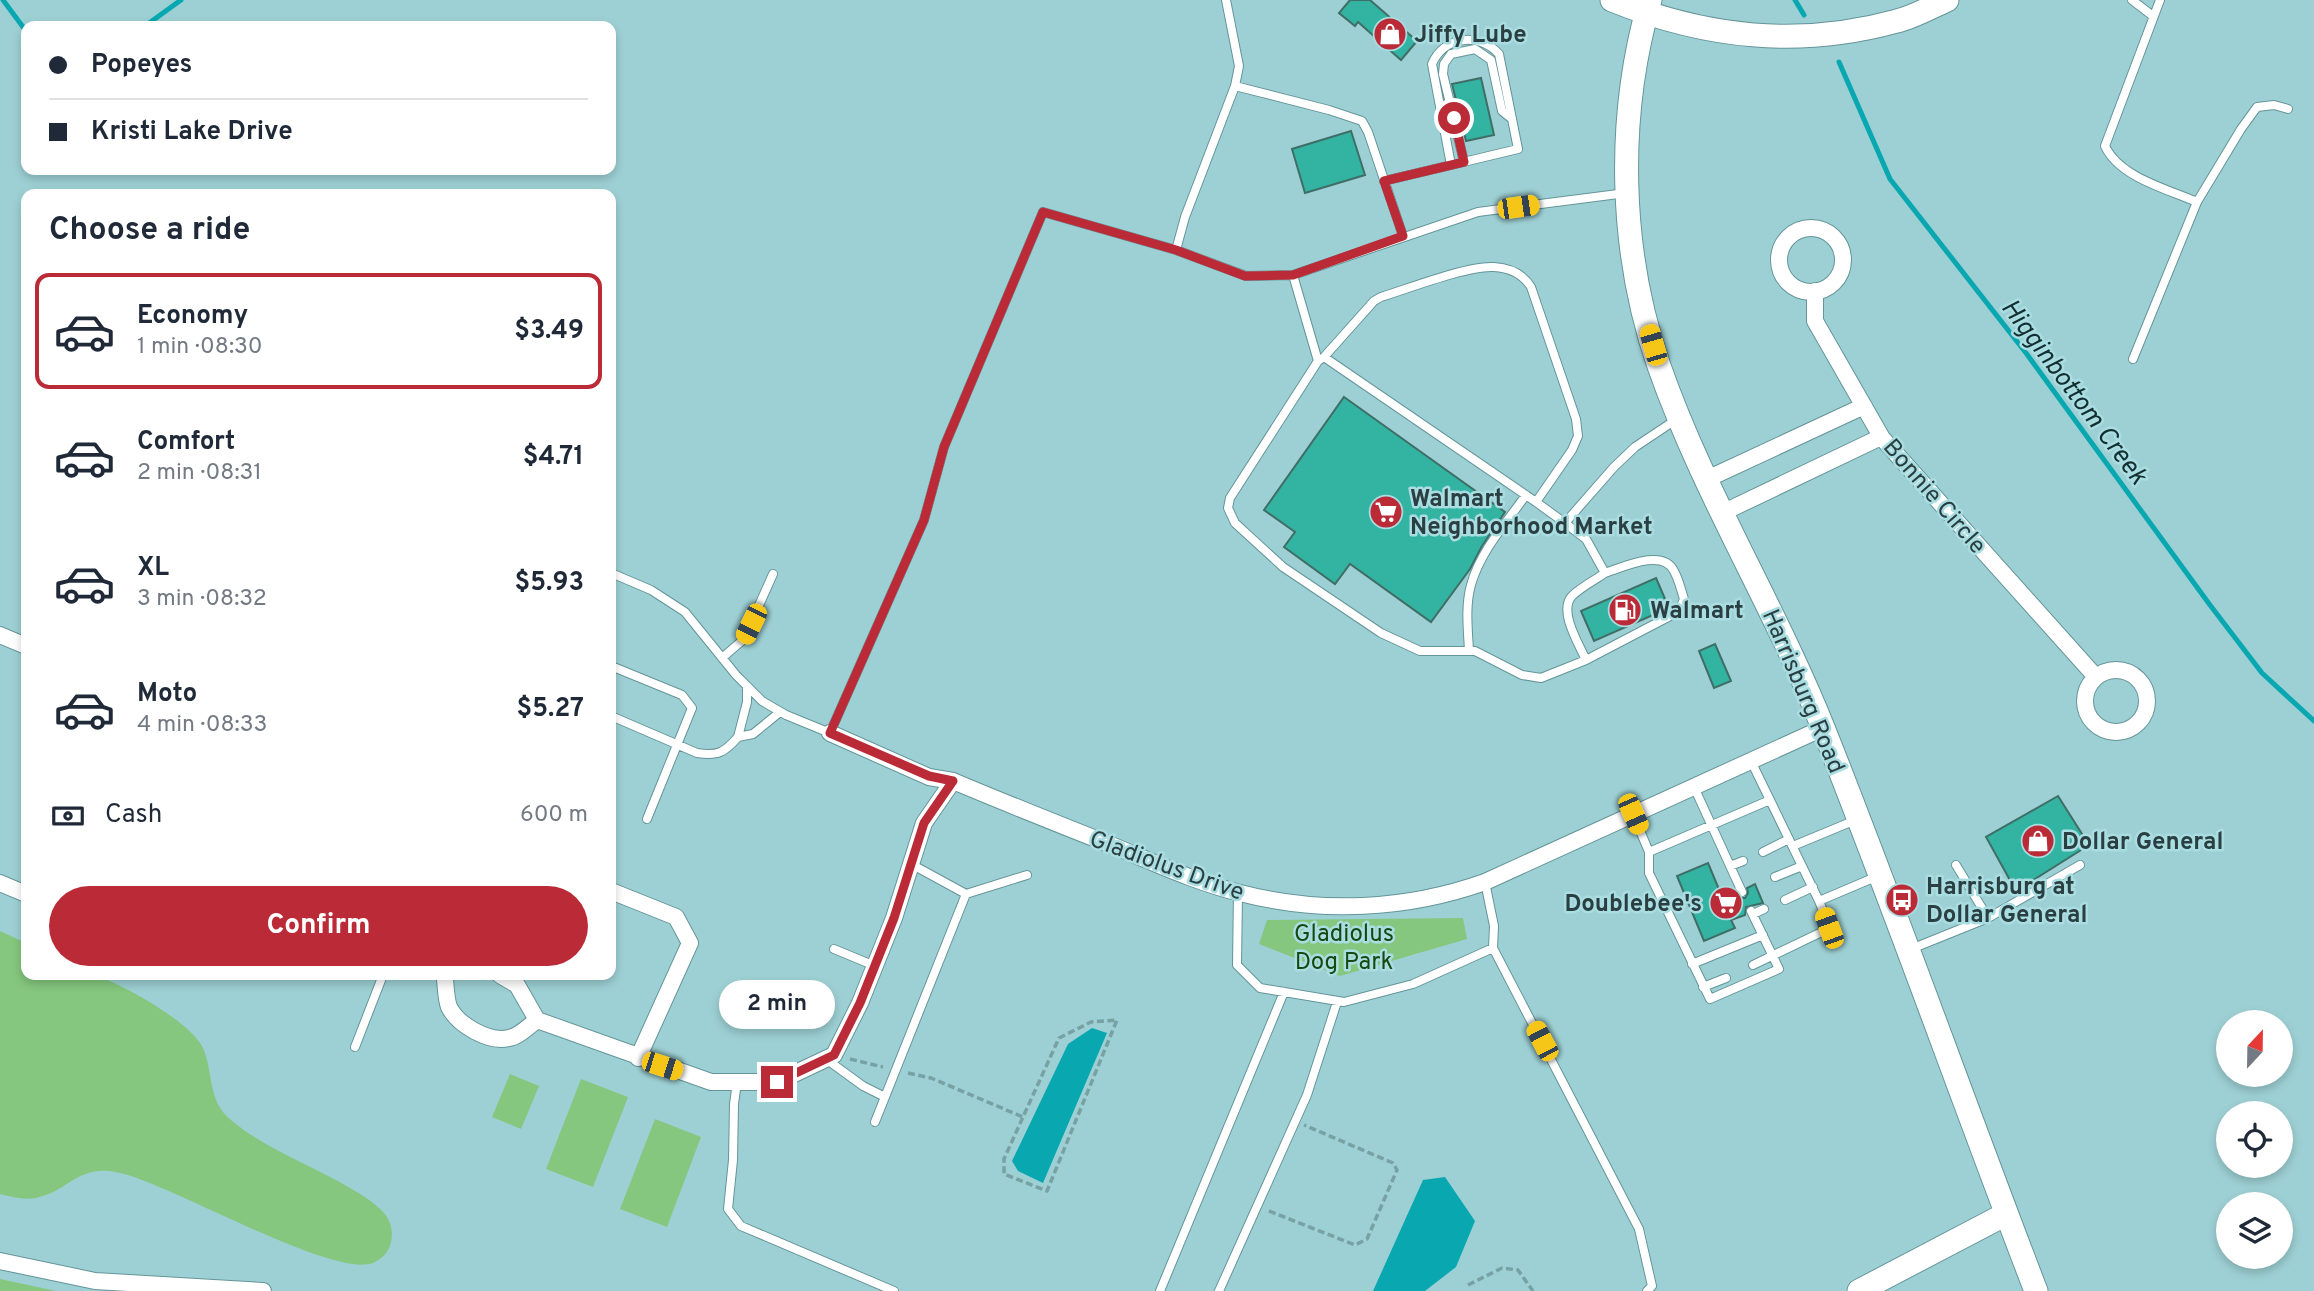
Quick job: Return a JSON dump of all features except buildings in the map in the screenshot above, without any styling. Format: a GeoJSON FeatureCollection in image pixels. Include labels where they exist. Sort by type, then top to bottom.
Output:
{"type":"FeatureCollection","features":[{"type":"Feature","properties":{"kind":"main road"},"geometry":{"type":"LineString","coordinates":[[1612,0],[1648,7],[1696,26],[1759,37],[1829,36],[1900,21],[1947,0]]}},
{"type":"Feature","properties":{"kind":"main road","name":"Harrisburg Road"},"geometry":{"type":"LineString","coordinates":[[1648,7],[1639,43],[1629,116],[1627,193],[1630,239],[1641,302],[1659,366],[1722,513],[1823,728],[1881,875],[2036,1291]]}},
{"type":"Feature","properties":{"kind":"main road"},"geometry":{"type":"LineString","coordinates":[[1859,1291],[2006,1214]]}},
{"type":"Feature","properties":{"kind":"street"},"geometry":{"type":"LineString","coordinates":[[1811,228],[1821,229],[1837,241],[1843,262],[1835,282],[1815,291],[1794,286],[1786,279],[1779,260],[1785,241],[1792,234],[1811,228]]}},
{"type":"Feature","properties":{"kind":"street","name":"Bonnie Circle"},"geometry":{"type":"LineString","coordinates":[[1815,291],[1815,321],[1881,436],[2096,677]]}},
{"type":"Feature","properties":{"kind":"street"},"geometry":{"type":"LineString","coordinates":[[1707,479],[1864,406]]}},
{"type":"Feature","properties":{"kind":"street"},"geometry":{"type":"LineString","coordinates":[[1722,513],[1881,436]]}},
{"type":"Feature","properties":{"kind":"street"},"geometry":{"type":"LineString","coordinates":[[0,635],[21,644]]}},
{"type":"Feature","properties":{"kind":"street","name":"Gladiolus Drive"},"geometry":{"type":"LineString","coordinates":[[830,733],[929,776],[953,781],[1197,880],[1238,893],[1292,903],[1334,907],[1405,902],[1460,891],[1485,882],[1823,728]]}},
{"type":"Feature","properties":{"kind":"street"},"geometry":{"type":"LineString","coordinates":[[508,980],[517,985],[537,1020],[711,1082],[777,1082],[830,1057],[875,966],[894,918],[924,823],[953,781]]}},
{"type":"Feature","properties":{"kind":"street"},"geometry":{"type":"LineString","coordinates":[[0,883],[21,892]]}},
{"type":"Feature","properties":{"kind":"street"},"geometry":{"type":"LineString","coordinates":[[616,893],[676,917],[690,943],[638,1058]]}},
{"type":"Feature","properties":{"kind":"street"},"geometry":{"type":"LineString","coordinates":[[446,980],[449,1007],[462,1021],[493,1039],[511,1038],[537,1020]]}},
{"type":"Feature","properties":{"kind":"street"},"geometry":{"type":"LineString","coordinates":[[0,1261],[95,1281],[263,1291]]}},
{"type":"Feature","properties":{"kind":"lane"},"geometry":{"type":"LineString","coordinates":[[1176,250],[1185,217],[1235,86],[1239,66],[1226,0]]}},
{"type":"Feature","properties":{"kind":"lane"},"geometry":{"type":"LineString","coordinates":[[2132,0],[2153,16]]}},
{"type":"Feature","properties":{"kind":"lane"},"geometry":{"type":"LineString","coordinates":[[2160,0],[2105,146],[2110,158],[2134,174],[2197,202]]}},
{"type":"Feature","properties":{"kind":"lane"},"geometry":{"type":"LineString","coordinates":[[1384,181],[1464,162],[1518,149],[1499,54],[1491,44],[1476,40],[1452,43],[1438,51],[1432,64],[1451,165]]}},
{"type":"Feature","properties":{"kind":"lane"},"geometry":{"type":"LineString","coordinates":[[1464,162],[1443,74],[1444,64],[1451,54],[1475,49],[1491,60],[1502,111],[1512,119]]}},
{"type":"Feature","properties":{"kind":"lane"},"geometry":{"type":"LineString","coordinates":[[1235,86],[1362,121],[1403,236]]}},
{"type":"Feature","properties":{"kind":"lane"},"geometry":{"type":"LineString","coordinates":[[2133,359],[2197,202],[2241,129],[2257,107],[2274,104],[2288,109]]}},
{"type":"Feature","properties":{"kind":"lane"},"geometry":{"type":"LineString","coordinates":[[616,575],[651,590],[685,612],[747,687],[762,701],[780,712],[830,733],[924,520],[944,447],[1043,212],[1176,250],[1245,276],[1293,275],[1478,212],[1627,193]]}},
{"type":"Feature","properties":{"kind":"lane"},"geometry":{"type":"LineString","coordinates":[[1536,502],[1572,450],[1578,436],[1576,419],[1531,287],[1525,278],[1513,271],[1494,267],[1477,268],[1374,301],[1321,359],[1230,498],[1228,508],[1235,523],[1283,568],[1381,633],[1420,651],[1475,651],[1522,675],[1541,678],[1586,660],[1674,614],[1684,599],[1674,568],[1664,562],[1648,560],[1605,573],[1571,597],[1567,607],[1568,617],[1586,660]]}},
{"type":"Feature","properties":{"kind":"lane"},"geometry":{"type":"LineString","coordinates":[[1293,275],[1321,359],[1566,523],[1586,539],[1605,573]]}},
{"type":"Feature","properties":{"kind":"lane"},"geometry":{"type":"LineString","coordinates":[[1566,523],[1614,467],[1635,447],[1680,417]]}},
{"type":"Feature","properties":{"kind":"lane"},"geometry":{"type":"LineString","coordinates":[[1469,651],[1468,603],[1471,586],[1488,550],[1526,495]]}},
{"type":"Feature","properties":{"kind":"lane"},"geometry":{"type":"LineString","coordinates":[[722,658],[744,639],[773,574]]}},
{"type":"Feature","properties":{"kind":"lane"},"geometry":{"type":"LineString","coordinates":[[616,668],[682,695],[692,708],[647,819]]}},
{"type":"Feature","properties":{"kind":"lane"},"geometry":{"type":"LineString","coordinates":[[616,718],[696,752],[710,755],[726,750],[738,737],[747,702],[747,687]]}},
{"type":"Feature","properties":{"kind":"lane"},"geometry":{"type":"LineString","coordinates":[[738,737],[753,734],[780,712]]}},
{"type":"Feature","properties":{"kind":"lane"},"geometry":{"type":"LineString","coordinates":[[1751,761],[1813,887],[1829,928],[1754,965]]}},
{"type":"Feature","properties":{"kind":"lane"},"geometry":{"type":"LineString","coordinates":[[1694,787],[1742,892]]}},
{"type":"Feature","properties":{"kind":"lane"},"geometry":{"type":"LineString","coordinates":[[1650,852],[1770,800]]}},
{"type":"Feature","properties":{"kind":"lane"},"geometry":{"type":"LineString","coordinates":[[1633,814],[1650,852],[1648,873],[1710,999],[1779,969],[1752,912],[1764,909]]}},
{"type":"Feature","properties":{"kind":"lane"},"geometry":{"type":"LineString","coordinates":[[1763,852],[1858,819]]}},
{"type":"Feature","properties":{"kind":"lane"},"geometry":{"type":"LineString","coordinates":[[1730,866],[1743,861]]}},
{"type":"Feature","properties":{"kind":"lane"},"geometry":{"type":"LineString","coordinates":[[911,864],[966,894],[1027,875]]}},
{"type":"Feature","properties":{"kind":"lane"},"geometry":{"type":"LineString","coordinates":[[1956,865],[1988,918]]}},
{"type":"Feature","properties":{"kind":"lane"},"geometry":{"type":"LineString","coordinates":[[1908,950],[1988,918],[2080,865]]}},
{"type":"Feature","properties":{"kind":"lane"},"geometry":{"type":"LineString","coordinates":[[1775,877],[1802,866]]}},
{"type":"Feature","properties":{"kind":"lane"},"geometry":{"type":"LineString","coordinates":[[1819,901],[1881,875]]}},
{"type":"Feature","properties":{"kind":"lane"},"geometry":{"type":"LineString","coordinates":[[1485,882],[1494,926],[1493,948],[1639,1229],[1652,1286],[1647,1291]]}},
{"type":"Feature","properties":{"kind":"lane"},"geometry":{"type":"LineString","coordinates":[[1785,900],[1813,887]]}},
{"type":"Feature","properties":{"kind":"lane"},"geometry":{"type":"LineString","coordinates":[[1238,893],[1237,965],[1260,988],[1344,1002],[1413,984],[1493,948]]}},
{"type":"Feature","properties":{"kind":"lane"},"geometry":{"type":"LineString","coordinates":[[875,1122],[966,894]]}},
{"type":"Feature","properties":{"kind":"lane"},"geometry":{"type":"LineString","coordinates":[[1692,964],[1763,935]]}},
{"type":"Feature","properties":{"kind":"lane"},"geometry":{"type":"LineString","coordinates":[[834,949],[875,966]]}},
{"type":"Feature","properties":{"kind":"lane"},"geometry":{"type":"LineString","coordinates":[[1703,987],[1726,978]]}},
{"type":"Feature","properties":{"kind":"lane"},"geometry":{"type":"LineString","coordinates":[[355,1048],[381,980]]}},
{"type":"Feature","properties":{"kind":"lane"},"geometry":{"type":"LineString","coordinates":[[1160,1291],[1284,992]]}},
{"type":"Feature","properties":{"kind":"lane"},"geometry":{"type":"LineString","coordinates":[[1219,1291],[1307,1095],[1336,1002]]}},
{"type":"Feature","properties":{"kind":"lane"},"geometry":{"type":"LineString","coordinates":[[830,1057],[863,1086],[885,1097]]}},
{"type":"Feature","properties":{"kind":"lane"},"geometry":{"type":"LineString","coordinates":[[737,1082],[728,1209],[741,1226],[894,1291]]}},
{"type":"Feature","properties":{"kind":"path"},"geometry":{"type":"LineString","coordinates":[[1117,1020],[1047,1191],[1004,1174],[1004,1159],[1023,1116],[1059,1038],[1091,1022],[1117,1020]]}},
{"type":"Feature","properties":{"kind":"path"},"geometry":{"type":"LineString","coordinates":[[830,1057],[931,1078],[1023,1116]]}},
{"type":"Feature","properties":{"kind":"path"},"geometry":{"type":"LineString","coordinates":[[1257,1206],[1355,1245],[1367,1239],[1397,1170],[1393,1163],[1295,1121]]}},
{"type":"Feature","properties":{"kind":"path"},"geometry":{"type":"LineString","coordinates":[[1468,1285],[1502,1268],[1518,1270],[1533,1291]]}},
{"type":"Feature","properties":{"kind":"green space","name":"Gladiolus Dog Park"},"geometry":{"type":"Polygon","coordinates":[[[1463,918],[1467,939],[1340,976],[1259,944],[1267,920],[1463,918]]]}},
{"type":"Feature","properties":{"kind":"green space"},"geometry":{"type":"Polygon","coordinates":[[[0,931],[21,941],[21,980],[106,980],[138,995],[185,1027],[203,1048],[214,1095],[223,1112],[258,1140],[350,1188],[376,1205],[388,1219],[392,1240],[386,1253],[375,1262],[356,1264],[327,1258],[292,1246],[144,1181],[106,1171],[84,1175],[48,1195],[36,1198],[0,1194],[0,931]]]}},
{"type":"Feature","properties":{"kind":"green space"},"geometry":{"type":"Polygon","coordinates":[[[510,1074],[539,1086],[521,1129],[492,1117],[510,1074]]]}},
{"type":"Feature","properties":{"kind":"green space"},"geometry":{"type":"Polygon","coordinates":[[[581,1079],[628,1097],[593,1187],[546,1169],[581,1079]]]}},
{"type":"Feature","properties":{"kind":"green space"},"geometry":{"type":"Polygon","coordinates":[[[655,1119],[701,1137],[667,1227],[620,1209],[655,1119]]]}},
{"type":"Feature","properties":{"kind":"green space"},"geometry":{"type":"Polygon","coordinates":[[[0,1279],[56,1291],[0,1291],[0,1279]]]}},
{"type":"Feature","properties":{"kind":"water"},"geometry":{"type":"Polygon","coordinates":[[[1092,1028],[1107,1033],[1043,1183],[1018,1171],[1012,1161],[1068,1044],[1092,1028]]]}},
{"type":"Feature","properties":{"kind":"water"},"geometry":{"type":"Polygon","coordinates":[[[1445,1177],[1475,1221],[1456,1267],[1425,1291],[1373,1291],[1423,1180],[1445,1177]]]}},
{"type":"Feature","properties":{"kind":"waterway"},"geometry":{"type":"LineString","coordinates":[[3,0],[21,24]]}},
{"type":"Feature","properties":{"kind":"waterway"},"geometry":{"type":"LineString","coordinates":[[152,21],[181,0]]}},
{"type":"Feature","properties":{"kind":"waterway","name":"Higginbottom Creek"},"geometry":{"type":"LineString","coordinates":[[1795,0],[1804,15]]}},
{"type":"Feature","properties":{"kind":"waterway","name":"Higginbottom Creek"},"geometry":{"type":"LineString","coordinates":[[1839,62],[1890,179],[2026,353],[2262,673],[2314,721]]}},
{"type":"Feature","properties":{"kind":"place","name":"Jiffy Lube"},"geometry":{"type":"Point","coordinates":[1390,34]}},
{"type":"Feature","properties":{"kind":"place","name":"Walmart Neighborhood Market"},"geometry":{"type":"Point","coordinates":[1386,512]}},
{"type":"Feature","properties":{"kind":"place","name":"Walmart"},"geometry":{"type":"Point","coordinates":[1625,610]}},
{"type":"Feature","properties":{"kind":"place","name":"Dollar General"},"geometry":{"type":"Point","coordinates":[2038,841]}},
{"type":"Feature","properties":{"kind":"place","name":"Harrisburg at Dollar General"},"geometry":{"type":"Point","coordinates":[1902,900]}},
{"type":"Feature","properties":{"kind":"place","name":"Doublebee's"},"geometry":{"type":"Point","coordinates":[1726,903]}},
{"type":"Feature","properties":{"kind":"route"},"geometry":{"type":"LineString","coordinates":[[777,1082],[834,1055],[860,1003],[894,918],[924,823],[953,781],[929,776],[830,733],[924,520],[944,447],[1043,212],[1176,250],[1245,276],[1293,275],[1403,236],[1384,181],[1464,162],[1454,118]]}}]}
